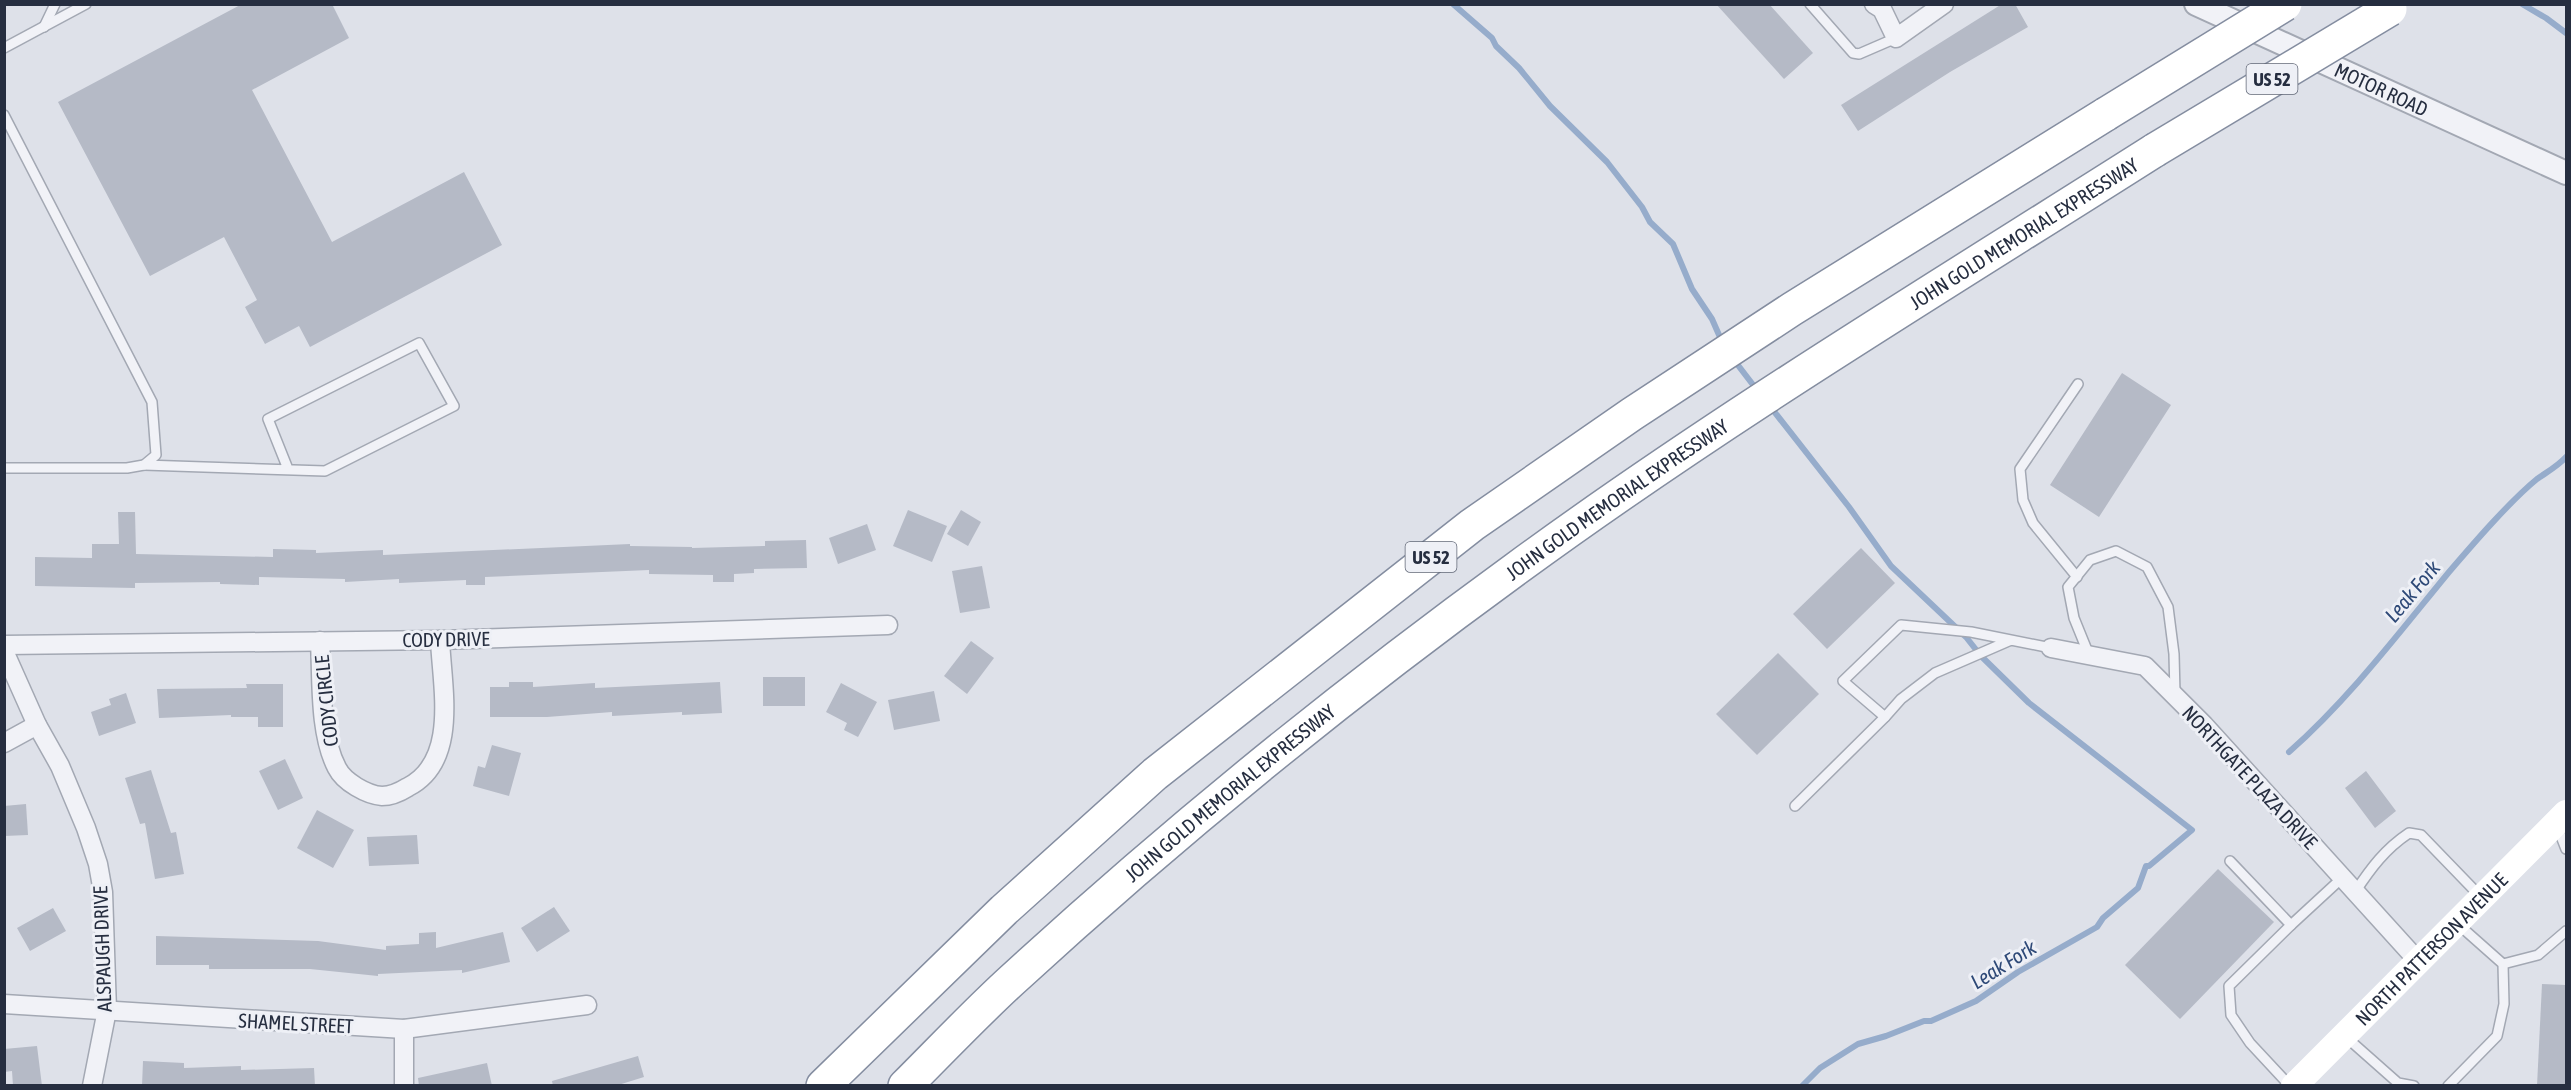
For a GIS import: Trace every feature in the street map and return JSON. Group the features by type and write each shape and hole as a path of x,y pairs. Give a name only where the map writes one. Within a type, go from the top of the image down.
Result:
{"highway":[{"name":"US 52","path":"823,1086 1004,910 1155,774 1472,525 1632,414 1792,309 2285,4"},
{"name":"JOHN GOLD MEMORIAL EXPRESSWAY","path":"905,1086 1010,982 1176,835 1346,697 1518,567 1694,444 2155,150 2393,7"}],"main road":[{"name":"NORTH PATTERSON AVENUE","path":"2292,1086 2561,818"}],"street":[{"path":"1874,4 1882,9 1896,38 1944,4"},
{"name":"MOTOR ROAD","path":"2196,4 2566,173"},
{"name":"CODY DRIVE","path":"4,645 440,640 888,625"},
{"name":"CODY CIRCLE","path":"320,641 325,726 329,748 337,770 352,784 380,796 397,794 415,784 436,762 441,745 443,718 440,640"},
{"name":"NORTHGATE PLAZA DRIVE","path":"2051,648 2145,666 2418,962"},
{"name":"ALSPAUGH DRIVE","path":"4,651 37,726 60,766 86,828 98,864 103,892 107,1010 92,1086"},
{"path":"4,743 37,726"},
{"name":"SHAMEL STREET","path":"4,1004 404,1029 587,1005"},
{"path":"404,1029 404,1086"}],"lane":[{"path":"44,27 55,4"},
{"path":"4,48 86,4"},
{"path":"1810,4 1853,53 1859,54 1896,38"},
{"path":"4,115 152,402 156,455 144,465"},
{"path":"4,468 127,468 144,465 325,471 454,406 419,343 268,419 288,469"},
{"path":"2077,577 2033,524 2023,500 2020,469 2078,384"},
{"path":"2089,655 2074,618 2068,587 2090,560 2116,551 2147,567 2168,607 2174,654 2175,696"},
{"path":"1885,717 1843,681 1901,625 1971,632 2051,648"},
{"path":"1795,806 1901,699 1935,673 2011,640"},
{"path":"2561,818 2566,849"},
{"path":"2355,892 2376,860 2391,845 2409,833 2421,835 2482,898"},
{"path":"2230,861 2291,925"},
{"path":"2292,1086 2250,1043 2231,1015 2229,986 2342,878"},
{"path":"2448,1086 2498,1036 2504,1004 2503,964 2457,922"},
{"path":"2503,964 2538,956 2566,931"},
{"path":"2344,1035 2398,1083 2414,1086"}],"building":[{"path":"242,4 332,4 349,38 252,90 332,242 464,172 502,245 310,347 299,326 265,344 245,307 257,300 224,237 150,276 58,102"},
{"path":"1716,4 1769,4 1813,53 1784,79"},
{"path":"2002,4 2015,4 2028,27 1950,72 1858,131 1841,105"},
{"path":"2122,373 2171,405 2099,517 2050,485"},
{"path":"908,510 947,526 932,562 893,546"},
{"path":"961,510 981,522 968,546 947,534"},
{"path":"118,512 135,512 136,554 273,557 273,549 316,550 316,553 383,550 383,555 630,544 630,546 692,548 765,546 765,541 806,540 807,568 754,569 754,573 734,574 734,582 713,582 713,575 649,574 649,570 485,577 485,585 466,585 466,580 399,583 399,579 345,582 345,579 259,577 259,585 220,584 220,582 135,583 135,588 35,586 35,557 92,558 92,544 119,544"},
{"path":"867,524 876,550 838,564 829,538"},
{"path":"1861,548 1895,583 1827,649 1793,614"},
{"path":"982,566 990,608 960,613 952,571"},
{"path":"971,641 994,658 967,694 944,676"},
{"path":"1778,653 1819,694 1757,755 1716,714"},
{"path":"763,677 805,677 805,706 763,706"},
{"path":"509,682 533,682 533,687 595,683 595,688 720,682 722,713 682,715 682,712 612,716 612,712 547,717 490,717 490,687 509,687"},
{"path":"841,683 877,702 858,737 844,730 847,723 826,712"},
{"path":"246,684 283,684 283,727 258,727 258,717 231,717 231,715 159,718 157,689 247,688"},
{"path":"934,691 940,721 894,730 888,700"},
{"path":"126,693 136,723 99,736 91,712 111,705 109,699"},
{"path":"492,745 521,753 509,796 473,786 478,766 485,768"},
{"path":"285,759 303,798 278,810 259,771"},
{"path":"151,770 171,833 176,832 184,874 155,879 145,823 140,824 125,778"},
{"path":"2366,771 2396,811 2375,828 2345,788"},
{"path":"26,804 28,835 4,836 4,806"},
{"path":"317,810 354,830 333,868 297,848"},
{"path":"417,835 419,864 369,866 367,837"},
{"path":"2218,869 2274,922 2180,1019 2125,965"},
{"path":"554,907 570,931 537,952 521,928"},
{"path":"53,908 66,931 30,951 17,928"},
{"path":"436,932 436,948 503,932 510,962 462,973 462,970 378,974 378,976 310,969 209,969 209,965 156,965 156,936 318,941 386,950 386,946 419,944 419,933"},
{"path":"2542,984 2566,985 2566,1086 2537,1086"},
{"path":"37,1046 42,1086 13,1086 12,1071 4,1072 4,1049"},
{"path":"638,1056 644,1077 615,1086 553,1086 552,1081"},
{"path":"143,1061 184,1063 184,1068 241,1066 241,1070 314,1068 315,1086 142,1086"},
{"path":"487,1063 492,1086 419,1086 418,1078"}],"waterway":[{"path":"1453,4 1492,38 1496,46 1519,68 1550,106 1607,162 1642,207 1650,222 1673,244 1692,289 1712,319 1723,344"},
{"path":"2522,4 2566,33"},
{"path":"1734,360 1757,390"},
{"path":"1769,405 1849,507 1891,566 1966,637 1981,656 2029,703 2192,830 2149,866 2146,866 2138,888 2103,918 2097,927 2018,972 1976,1001 1931,1021 1924,1021 1858,1044 1820,1068 1802,1086"},
{"name":"Leak Fork","path":"2289,752 2353,688 2503,511 2526,488 2566,457"}]}
